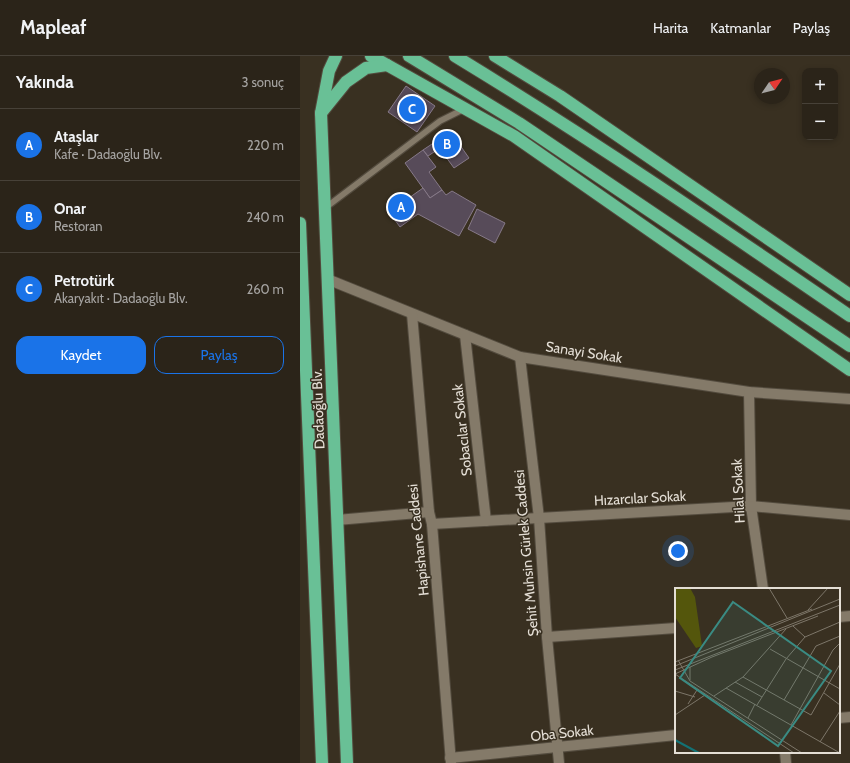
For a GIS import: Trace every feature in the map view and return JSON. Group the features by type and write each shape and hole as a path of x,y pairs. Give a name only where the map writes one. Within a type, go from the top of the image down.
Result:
{"highway":[{"name":"Dadaoğlu Blv.","path":"336,56 328,71 321,113 347,763"},
{"path":"371,56 514,136 850,370"},
{"path":"410,56 518,123 850,346"},
{"path":"455,56 532,103 706,217 850,316"},
{"path":"495,56 560,96 850,295"},
{"path":"321,113 346,82 366,68 387,65"},
{"name":"Dadaoğlu Blv.","path":"300,222 322,763"}],"street":[{"name":"Sanayi Sokak","path":"327,279 520,357 749,392 850,399"},
{"name":"Hapishane Caddesi","path":"412,314 429,512 432,524 450,761"},
{"name":"Sobacılar Sokak","path":"465,335 486,521"},
{"name":"Şehit Muhsin Gürlek Caddesi","path":"520,357 539,518 547,637 559,763"},
{"name":"Hilal Sokak","path":"749,392 751,506 763,588"},
{"name":"Hızarcılar Sokak","path":"432,524 751,506 850,515"},
{"path":"337,520 429,512"},
{"path":"840,617 850,616"},
{"path":"547,637 675,628"},
{"path":"840,718 850,717"},
{"name":"Oba Sokak","path":"450,761 557,747 675,735"},
{"path":"785,753 786,763"}],"lane":[{"path":"324,208 440,121 464,109"}],"building":[{"path":"406,86 435,106 417,132 388,112"},
{"path":"450,131 469,158 454,168 435,142"},
{"path":"435,142 440,148 428,156 423,150"},
{"path":"423,150 436,167 429,172 442,190 430,198 405,163"},
{"path":"423,188 430,198 442,190 446,195 452,191 476,205 459,236 418,214 400,227 389,212"},
{"path":"477,209 505,223 495,243 468,229"}],"place":[{"name":"Petrotürk","path":"412,109"},
{"name":"Onar","path":"447,144"},
{"name":"Ataşlar","path":"401,207"}]}
